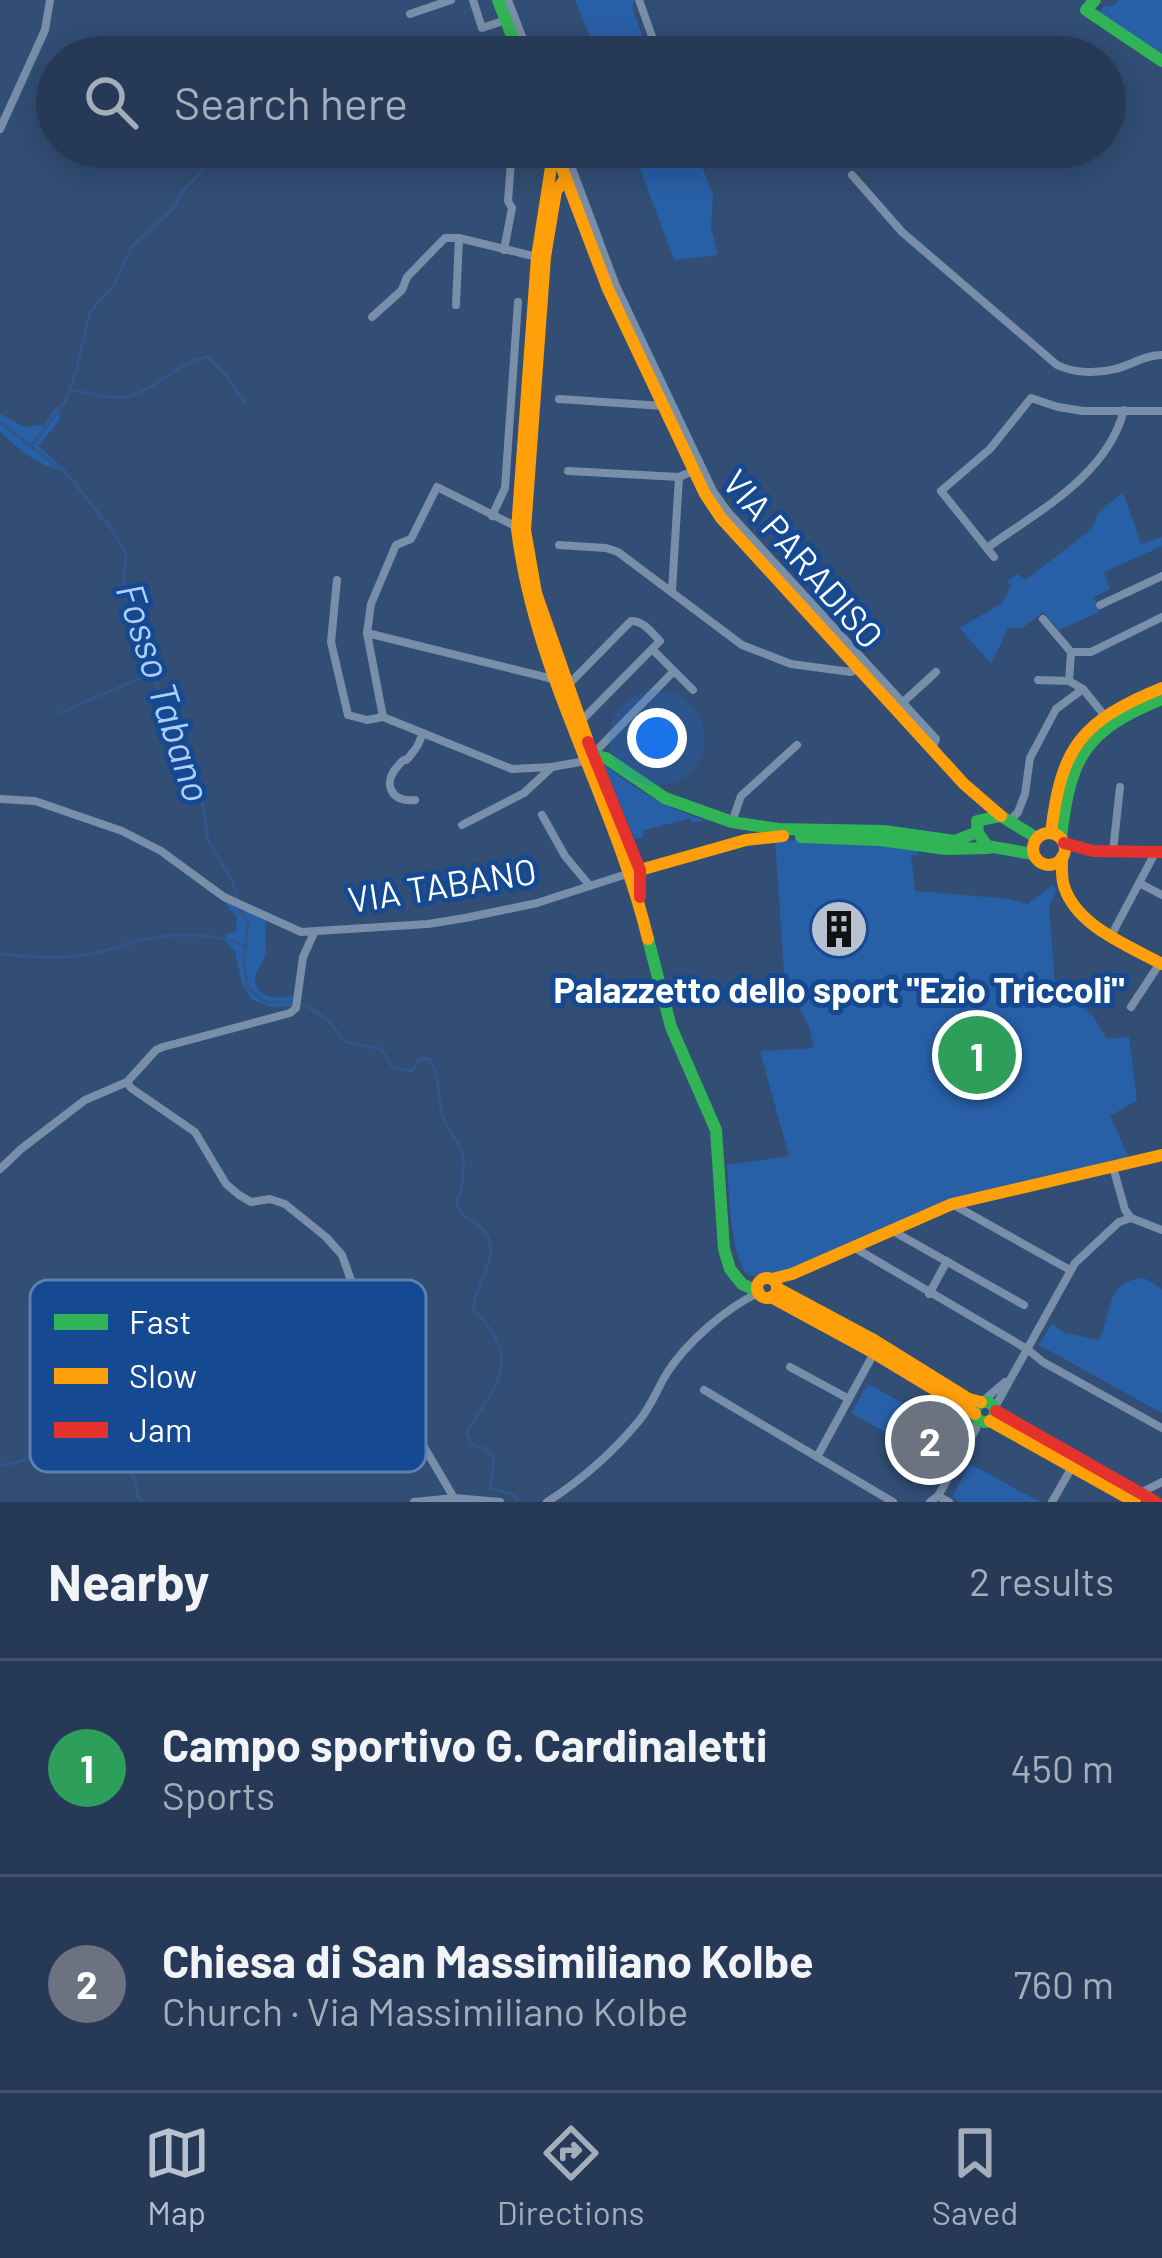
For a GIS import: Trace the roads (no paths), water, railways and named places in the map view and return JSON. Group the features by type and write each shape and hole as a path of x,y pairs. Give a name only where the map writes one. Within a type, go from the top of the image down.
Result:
{"street":[{"path":"42,36 50,0"},
{"path":"410,14 451,0"},
{"path":"473,0 482,28 506,20"},
{"path":"498,0 512,36"},
{"path":"508,0 522,36"},
{"path":"639,0 652,36"},
{"path":"1095,0 1086,10 1124,36"},
{"path":"1126,37 1162,62"},
{"path":"0,129 36,50"},
{"path":"504,250 512,208 508,201 510,168"},
{"path":"551,168 536,257 521,529 524,588 580,722 589,758"},
{"name":"VIA PARADISO","path":"561,168 664,406 686,474 900,706 964,784 1005,818 1057,844"},
{"path":"560,545 618,552 742,645 791,664 850,672 863,665 713,490 612,287 571,168"},
{"path":"852,175 902,232 1057,365 1069,370 1114,370 1162,355"},
{"path":"548,184 554,178 565,179"},
{"path":"521,529 545,257 553,201 565,179"},
{"path":"553,201 573,199"},
{"path":"373,316 402,290 407,277 445,238 536,257"},
{"path":"456,305 459,238"},
{"path":"492,516 505,488 518,302"},
{"path":"994,557 941,491 990,449 1031,398 1082,411 1162,411"},
{"path":"559,399 664,406"},
{"path":"987,548 1096,464 1124,410"},
{"path":"568,471 686,474 671,593"},
{"path":"383,717 367,633 370,604 396,545 411,539 437,487 521,529"},
{"path":"1100,604 1162,576"},
{"path":"337,580 331,642 348,715 367,720 383,717 512,769 607,758 665,798 732,822 778,830 884,831 955,841 977,826 1018,812 1030,758 1056,710 1083,689"},
{"path":"1070,652 1091,652 1162,617"},
{"path":"1043,619 1070,652 1069,681"},
{"path":"562,682 627,624 644,625 660,640 580,722"},
{"path":"367,633 562,682"},
{"path":"652,649 693,690"},
{"path":"589,758 674,671"},
{"path":"900,706 936,672"},
{"path":"1038,680 1069,681 1083,689 1104,715"},
{"path":"562,682 636,872 669,1020 718,1138 723,1242 735,1275 874,1340 1072,1466 1156,1502"},
{"path":"1131,1007 1161,963 1111,936 1075,907 1064,886 1057,844 1056,791 1083,736 1104,715 1162,688"},
{"path":"1057,844 1068,781 1087,746 1114,721 1162,699"},
{"path":"415,800 404,802 396,797 391,778 416,749 422,733"},
{"path":"732,822 741,796 797,745"},
{"path":"461,825 524,793 552,767"},
{"path":"964,784 975,805 980,841 989,848"},
{"path":"1113,851 1120,787"},
{"name":"VIA TABANO","path":"0,799 45,804 122,831 161,851 233,902 301,932 314,933 466,918 537,903 746,840 778,836 1017,850 1034,854 1045,865 1054,864 1057,844"},
{"path":"542,815 565,856 590,886"},
{"path":"1034,854 1033,845 1057,844 1093,851 1159,852"},
{"path":"1111,936 1159,852"},
{"path":"1139,883 1162,895"},
{"path":"0,1169 85,1100 127,1082 163,1046 282,1017 296,1008 303,957 314,933"},
{"path":"127,1082 195,1132 226,1184 239,1195 251,1202 269,1199 284,1204 326,1237 342,1255 351,1280"},
{"path":"547,1502 596,1464 638,1422 676,1361 745,1299 952,1204 1162,1155"},
{"path":"1113,1167 1131,1219"},
{"path":"952,1204 1070,1270"},
{"path":"949,1502 934,1499 1070,1270 1119,1222 1131,1219 1162,1230"},
{"path":"891,1230 1024,1305"},
{"path":"853,1247 1162,1428"},
{"path":"929,1294 947,1261"},
{"path":"768,1288 874,1353 1138,1497"},
{"path":"817,1456 874,1353"},
{"path":"790,1367 849,1399"},
{"path":"704,1390 893,1502"},
{"path":"426,1450 454,1498"},
{"path":"1052,1502 1072,1466"},
{"path":"1138,1497 1162,1482"},
{"path":"414,1502 454,1498 500,1502"}],"waterway":[{"path":"32,445 65,402 90,312 114,285 131,248 173,208 204,168"},
{"path":"72,390 130,396 208,357 246,404"},
{"name":"Fosso Tabano","path":"0,422 68,475 126,554 123,589 148,666 196,763 208,840 232,881 248,923 244,963 248,988 265,1002 292,1002"},
{"path":"60,713 151,673"},
{"path":"0,954 75,956 181,935 221,938 246,946"},
{"name":"Fosso Tabano","path":"301,1004 326,1019 345,1042 381,1049 393,1068 412,1071 419,1059 430,1059 434,1066 442,1114 462,1153 462,1185 456,1202 484,1231 491,1249 473,1309 489,1326 501,1357 496,1384 467,1432 471,1445 486,1449 494,1459 490,1488 512,1494 520,1502"},
{"path":"0,1465 30,1457"},
{"path":"131,1472 144,1502"}],"place":[{"name":"Palazzetto dello sport \"Ezio Triccoli\"","path":"839,929"},
{"name":"Campo sportivo G. Cardinaletti","path":"977,1055"},
{"name":"Chiesa di San Massimiliano Kolbe","path":"930,1440"}]}
